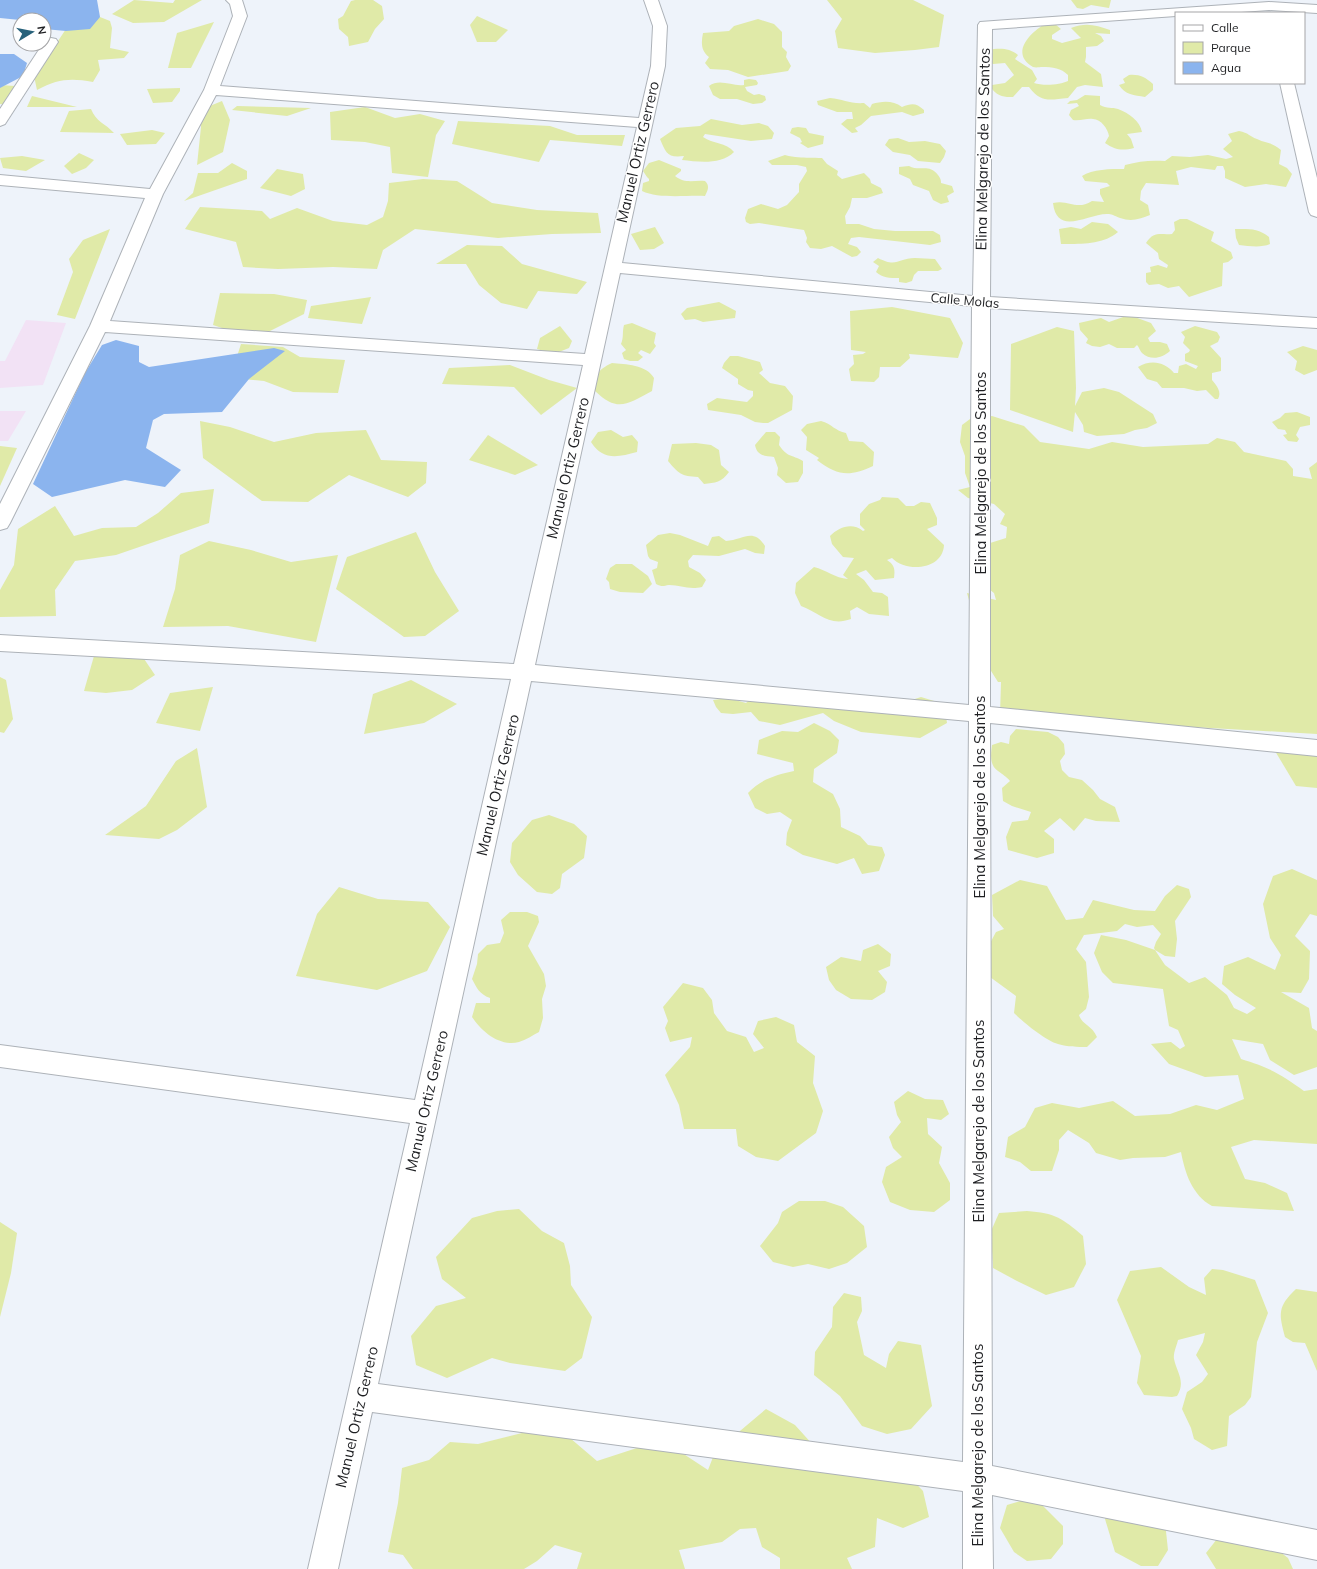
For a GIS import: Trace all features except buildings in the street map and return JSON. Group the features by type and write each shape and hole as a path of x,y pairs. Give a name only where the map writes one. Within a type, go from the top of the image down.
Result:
{"street":[{"path":"0,523 99,326 155,194 211,90 240,16 236,2 233,0"},
{"name":"Manuel Ortiz Gerrero","path":"323,1569 658,66 660,26 651,0"},
{"path":"1270,10 1317,9"},
{"name":"Elina Melgarejo de los Santos","path":"1232,12 1270,10"},
{"name":"Elina Melgarejo de los Santos","path":"978,1569 977,1478 981,714 981,302 984,25 1175,15"},
{"path":"0,121 45,52"},
{"path":"1287,84 1317,212"},
{"path":"211,90 645,123"},
{"path":"0,180 155,194"},
{"name":"Calle Molas","path":"613,267 981,302 1317,323"},
{"path":"99,326 592,360"},
{"path":"0,643 523,672 981,714 1317,748"},
{"path":"0,1056 424,1113"},
{"path":"362,1396 977,1478 1317,1545"}],"shaded area":[{"path":"26,320 66,323 43,385 0,388 0,361 5,361"},
{"path":"0,411 26,411 8,441 0,441"}],"green space":[{"path":"134,0 173,3 175,0 202,0 164,22 133,23 112,14"},
{"path":"373,0 382,6 384,19 375,29 368,42 349,46 348,37 339,29 338,19 343,16 351,1"},
{"path":"827,0 913,0 944,15 939,47 875,53 838,48 835,31 842,19"},
{"path":"1071,0 1111,0 1109,8 1091,5 1083,9 1077,8"},
{"path":"477,16 508,30 496,42 477,42 470,25"},
{"path":"100,17 110,21 112,28 110,48 129,52 124,58 98,60 100,70 93,82 64,80 37,90 34,76 39,65 49,52 52,52 52,49 72,20"},
{"path":"758,19 774,24 782,32 782,47 787,52 786,57 791,66 788,71 748,77 728,70 710,69 705,63 709,57 704,52 702,46 703,33 729,31 734,26"},
{"path":"214,22 191,68 168,68 177,33"},
{"path":"1045,24 1055,24 1061,29 1052,35 1052,39 1062,43 1081,38 1071,28 1076,26 1091,25 1110,30 1110,34 1095,33 1101,36 1104,41 1097,46 1086,47 1085,62 1101,74 1103,87 1085,85 1077,87 1068,98 1050,100 1037,96 1029,87 1022,87 1013,97 1002,96 997,94 992,89 992,85 1005,83 1014,75 1005,63 993,64 987,60 988,50 992,49 1008,50 1018,55 1015,59 1032,70 1037,79 1034,83 1051,85 1068,81 1068,75 1060,69 1033,67 1023,56 1023,49 1029,37"},
{"path":"1129,75 1142,76 1153,84 1153,90 1145,97 1127,93 1119,85 1125,83 1123,79"},
{"path":"744,80 756,80 758,83 757,85 745,87 747,91 754,95 759,94 765,96 766,100 762,103 753,104 737,99 720,99 713,95 709,86 718,83 744,85"},
{"path":"0,85 15,86 19,95 9,105 0,104"},
{"path":"180,88 180,91 172,102 153,103 147,89"},
{"path":"1085,95 1100,96 1100,105 1116,108 1130,115 1139,124 1142,132 1127,134 1131,139 1134,148 1119,149 1105,143 1109,136 1108,133 1104,125 1096,119 1073,120 1069,115 1071,110 1079,106 1077,103 1067,104 1070,101 1077,100"},
{"path":"32,96 77,107 27,107"},
{"path":"830,98 855,103 864,103 870,108 872,104 880,102 891,102 902,107 914,104 924,110 924,113 913,116 902,112 871,116 855,128 858,132 852,133 841,124 847,119 853,119 852,112 837,112 818,105 817,101"},
{"path":"222,101 230,120 223,152 197,165 201,127 200,110"},
{"path":"237,106 311,108 287,116 232,110"},
{"path":"365,107 395,118 420,114 445,121 436,135 428,177 392,173 390,147 365,142 331,140 330,112"},
{"path":"91,109 95,117 114,133 60,132 69,111"},
{"path":"711,119 742,125 759,123 768,126 774,133 772,139 751,141 705,134 703,137 727,146 734,152 723,159 716,161 702,162 682,160 684,156 674,156 668,154 660,139 676,128 700,126"},
{"path":"458,121 550,126 577,135 625,135 622,146 550,140 539,162 452,144"},
{"path":"792,128 806,128 809,133 824,136 823,144 808,148 800,143 802,142 800,138 790,133"},
{"path":"152,130 165,133 156,144 127,145 120,134"},
{"path":"1239,131 1260,141 1271,144 1281,150 1279,164 1287,168 1292,174 1286,187 1266,184 1245,187 1225,178 1223,166 1217,166 1215,170 1191,167 1176,171 1179,185 1146,183 1141,191 1140,200 1148,205 1150,215 1142,218 1128,220 1109,214 1101,214 1075,221 1067,221 1061,219 1056,213 1053,203 1064,202 1081,205 1092,201 1104,202 1100,194 1100,189 1110,186 1107,183 1085,181 1082,176 1086,174 1102,170 1124,169 1125,165 1140,162 1165,161 1172,156 1190,157 1208,155 1226,159 1233,157 1223,149 1232,141 1228,134"},
{"path":"898,138 909,142 925,141 940,144 946,151 944,157 940,163 918,161 910,155 893,152 885,145 889,139"},
{"path":"79,153 94,160 86,168 72,174 64,166"},
{"path":"785,155 822,158 827,164 838,171 837,175 842,179 864,173 870,179 871,183 881,188 883,193 867,198 852,198 850,207 845,216 846,224 859,224 874,229 895,231 933,231 940,235 941,242 930,245 859,237 851,238 848,244 857,247 861,252 857,256 852,257 832,246 821,249 810,248 806,242 807,238 804,230 759,223 750,224 746,222 745,218 748,209 761,204 778,209 787,205 799,192 799,184 807,171 806,167 797,165 772,165 768,161"},
{"path":"22,156 45,160 26,171 3,168 0,158"},
{"path":"659,160 681,169 681,171 675,176 682,180 705,181 708,188 705,196 664,196 642,191 643,183 649,181 643,171 649,163"},
{"path":"232,163 247,171 247,179 184,201 193,193 198,173 218,173"},
{"path":"909,166 913,168 931,169 938,175 941,183 952,186 954,192 947,196 949,202 941,204 933,200 929,191 913,185 910,179 899,174 899,167"},
{"path":"277,169 303,174 305,189 291,196 260,188"},
{"path":"423,179 457,181 492,203 537,210 598,213 601,233 552,234 498,238 415,229 383,250 377,269 333,267 278,269 243,267 236,242 185,229 200,207 262,211 270,219 297,208 333,221 367,225 383,217 388,201 389,183"},
{"path":"1180,219 1187,219 1214,232 1211,241 1231,252 1233,258 1228,262 1223,263 1222,286 1189,297 1179,286 1168,288 1159,284 1149,285 1146,282 1146,273 1151,272 1150,267 1158,265 1167,268 1168,265 1159,259 1158,253 1146,243 1154,235 1172,234 1175,230 1174,222"},
{"path":"1092,222 1108,224 1118,232 1098,242 1061,244 1059,229 1071,227 1081,229"},
{"path":"655,227 664,243 654,249 640,250 631,234"},
{"path":"110,229 75,319 57,315 73,272 69,259 83,240"},
{"path":"1235,229 1261,232 1269,237 1270,244 1259,246 1239,245 1236,238"},
{"path":"467,245 502,246 522,264 587,282 577,294 538,291 527,309 501,303 479,285 466,264 436,264"},
{"path":"878,258 889,262 909,258 935,259 942,269 938,271 918,271 914,275 912,281 906,283 899,282 899,278 886,277 876,272 879,266 873,262"},
{"path":"220,293 274,294 307,300 304,314 264,334 228,330 213,325"},
{"path":"371,297 362,324 308,318 311,306"},
{"path":"719,302 736,311 735,318 703,322 695,319 685,320 681,314 687,308"},
{"path":"892,307 950,318 963,343 958,358 909,354 910,358 900,367 880,367 879,377 874,382 851,381 849,369 854,364 853,355 863,354 866,352 851,350 850,311"},
{"path":"1129,315 1151,323 1156,331 1148,338 1150,342 1167,344 1170,351 1160,357 1153,358 1142,353 1137,345 1134,348 1117,348 1109,344 1100,347 1092,346 1086,343 1088,339 1080,330 1079,323 1101,318 1109,322"},
{"path":"632,323 656,333 654,343 656,346 650,354 641,350 638,353 643,357 638,361 624,359 622,353 626,350 621,344 624,325"},
{"path":"560,326 572,341 569,348 554,354 537,349 540,338"},
{"path":"1195,326 1217,332 1220,337 1218,342 1210,346 1221,358 1221,371 1212,373 1212,380 1219,391 1218,399 1215,399 1206,390 1197,391 1184,388 1162,388 1157,382 1147,379 1138,367 1153,362 1166,366 1174,373 1178,373 1179,366 1186,364 1196,369 1198,366 1185,361 1185,354 1190,350 1183,343 1185,337 1181,332"},
{"path":"1057,327 1074,331 1076,388 1075,406 1082,392 1104,388 1119,392 1153,414 1157,423 1147,428 1124,434 1097,436 1084,432 1083,425 1075,412 1073,432 1010,410 1011,344"},
{"path":"241,344 283,347 300,357 345,360 338,393 293,392 264,381 230,378"},
{"path":"1303,346 1317,350 1317,370 1304,375 1295,370 1297,361 1287,352"},
{"path":"730,356 738,356 760,362 763,370 759,373 770,383 785,386 793,396 792,410 768,423 763,423 755,422 741,415 708,410 707,404 717,398 747,402 753,396 753,391 748,390 738,384 738,379 722,368"},
{"path":"612,363 635,366 646,370 654,378 652,391 636,400 623,404 610,402 603,398 595,391 596,377 603,368"},
{"path":"510,365 549,380 577,388 541,415 514,387 442,384 449,368"},
{"path":"1297,412 1310,417 1310,425 1300,427 1296,435 1299,439 1297,442 1288,441 1283,435 1287,434 1285,430 1278,429 1272,422 1280,418 1285,413"},
{"path":"992,416 1024,426 1040,442 1089,449 1112,442 1143,447 1208,444 1217,438 1235,442 1244,452 1286,461 1293,469 1293,476 1312,479 1309,468 1317,462 1317,734 1000,716 1001,682 998,682 969,636 973,615 967,593 996,600 994,593 972,576 971,549 1006,538 1007,527 1000,524 1005,514 994,504 968,498 958,490 970,487 965,473 965,456 960,442 962,425 970,419"},
{"path":"200,421 230,427 274,442 316,433 366,430 381,460 427,462 426,483 408,497 349,475 308,502 262,501 203,458"},
{"path":"821,421 839,431 846,433 849,441 863,442 874,452 873,466 857,472 844,473 831,469 817,460 819,458 806,450 807,437 801,430 807,424"},
{"path":"611,430 623,437 632,435 638,442 637,452 611,456 606,455 596,448 591,442 598,432"},
{"path":"766,432 775,432 780,437 779,445 785,452 803,461 803,473 798,482 786,483 777,475 778,468 774,457 762,455 756,449 755,445"},
{"path":"488,435 538,465 515,475 469,460"},
{"path":"696,443 711,445 719,450 721,465 729,472 724,478 715,482 704,484 698,477 681,474 668,461 672,444"},
{"path":"0,446 17,448 0,486"},
{"path":"214,489 209,523 116,555 75,561 55,590 56,616 0,617 0,590 14,565 18,529 55,506 74,536 102,528 136,527 158,513 181,493"},
{"path":"882,497 898,498 906,506 914,506 921,502 930,503 937,518 937,525 927,529 944,545 942,553 937,560 931,564 914,567 898,563 892,558 887,560 894,568 894,578 875,580 866,570 856,574 864,580 873,592 882,593 888,597 889,616 869,614 857,607 850,611 851,619 837,621 825,618 801,606 795,593 796,583 814,567 848,579 843,575 854,558 843,557 832,544 830,536 841,528 850,526 859,528 863,531 865,530 860,525 860,514 869,504 880,500"},
{"path":"416,532 435,572 459,611 425,636 404,637 336,589 347,557"},
{"path":"670,533 680,535 708,546 712,537 719,536 726,541 752,536 761,540 765,546 764,554 755,553 745,549 719,556 693,555 688,561 689,567 700,573 706,580 702,587 689,588 673,585 661,586 656,584 652,570 657,568 658,562 650,559 646,545 658,535"},
{"path":"209,541 251,550 291,562 338,555 316,642 228,626 163,627 175,589 180,555"},
{"path":"616,564 632,564 648,576 652,584 643,593 620,592 610,589 609,582 606,579 610,568"},
{"path":"138,650 155,675 132,690 106,693 84,691 94,656"},
{"path":"0,677 6,680 13,719 4,733 0,732"},
{"path":"411,680 457,704 424,723 364,734 373,694"},
{"path":"213,687 200,731 156,723 170,693"},
{"path":"762,689 875,712 921,697 944,704 947,723 920,738 861,732 834,721 823,713 780,725 759,721 751,712 733,714 721,713 713,700 728,698 746,703"},
{"path":"814,723 830,731 839,740 837,753 814,769 813,782 833,794 840,809 841,827 860,836 868,845 882,847 885,855 879,871 862,874 854,858 837,864 803,855 786,845 787,833 792,820 780,812 767,814 755,808 748,793 758,784 769,778 794,771 793,763 757,754 759,740 782,731 798,732"},
{"path":"1016,729 1048,732 1058,737 1064,744 1065,754 1060,761 1062,770 1069,777 1082,780 1100,799 1115,807 1120,822 1096,821 1085,818 1074,831 1060,818 1044,831 1054,839 1054,853 1037,858 1008,850 1006,837 1012,822 1028,820 1031,812 1012,806 1003,801 1002,788 1010,781 993,766 991,752 992,745 1001,742 1009,744 1010,736"},
{"path":"1317,743 1317,788 1296,786 1275,751"},
{"path":"197,748 207,807 177,830 159,839 105,835 146,806 176,761"},
{"path":"549,815 574,824 587,836 584,858 562,874 560,888 552,894 537,892 518,875 510,862 512,843 532,820"},
{"path":"1292,869 1317,880 1317,916 1310,914 1295,936 1310,951 1309,979 1301,993 1281,992 1309,1008 1312,1028 1317,1031 1317,1067 1294,1075 1270,1060 1263,1044 1232,1039 1241,1059 1274,1072 1304,1091 1317,1089 1317,1144 1254,1140 1231,1147 1245,1179 1265,1183 1287,1193 1294,1211 1212,1206 1194,1190 1187,1175 1181,1152 1165,1157 1120,1160 1096,1153 1089,1143 1068,1130 1059,1140 1059,1150 1052,1171 1031,1171 1020,1162 1005,1157 1008,1137 1025,1127 1035,1108 1052,1103 1079,1108 1113,1101 1135,1116 1170,1114 1196,1105 1217,1110 1244,1099 1238,1075 1205,1077 1169,1064 1151,1044 1171,1042 1180,1049 1185,1046 1178,1030 1169,1026 1163,989 1113,983 1102,972 1094,953 1101,935 1126,940 1155,950 1165,965 1189,983 1205,977 1227,995 1234,1008 1247,1014 1256,1008 1235,995 1222,984 1224,966 1248,957 1275,970 1281,955 1270,938 1263,904 1273,876"},
{"path":"1020,880 1047,886 1066,920 1083,918 1093,900 1134,910 1155,911 1165,896 1177,885 1189,889 1191,897 1175,921 1177,939 1175,957 1165,956 1154,948 1156,942 1161,934 1153,925 1137,927 1125,924 1117,931 1084,935 1076,949 1086,962 1089,997 1086,1009 1079,1015 1082,1021 1095,1033 1097,1037 1087,1047 1058,1044 1041,1035 1014,1013 1016,996 990,977 989,945 996,932 1004,929 993,916 992,895"},
{"path":"339,887 378,899 428,902 450,927 427,971 377,990 296,976 317,914"},
{"path":"510,912 527,912 538,916 539,922 528,946 544,974 546,986 542,999 543,1018 539,1032 527,1039 512,1043 492,1037 476,1023 472,1017 476,1003 490,1003 490,998 481,993 472,979 477,964 478,954 487,945 500,943 504,933 501,920"},
{"path":"878,944 891,954 890,966 878,971 887,982 885,992 872,1000 851,999 836,990 829,980 826,967 841,957 861,961 863,950"},
{"path":"683,983 703,988 712,1000 714,1013 727,1031 746,1037 754,1052 764,1048 753,1034 758,1021 776,1017 794,1025 797,1042 815,1056 813,1083 823,1111 816,1133 778,1161 756,1157 738,1146 736,1129 684,1129 679,1105 665,1075 690,1047 692,1037 670,1042 665,1028 668,1021 663,1007"},
{"path":"908,1091 925,1099 943,1100 949,1114 941,1120 927,1118 928,1134 942,1147 939,1163 950,1183 950,1200 934,1212 910,1210 890,1202 882,1182 886,1167 902,1157 893,1148 889,1137 901,1122 897,1115 894,1102"},
{"path":"799,1201 825,1201 843,1207 864,1226 867,1247 847,1263 829,1269 808,1264 793,1267 773,1262 760,1246 778,1223 782,1212"},
{"path":"519,1209 542,1231 564,1243 570,1266 571,1285 592,1317 582,1358 565,1371 510,1363 492,1358 447,1378 416,1365 411,1336 436,1306 466,1298 442,1279 436,1257 472,1218 497,1211"},
{"path":"1027,1211 1045,1213 1058,1218 1083,1236 1086,1264 1074,1287 1046,1295 993,1268 991,1231 999,1213"},
{"path":"0,1222 17,1233 11,1273 0,1317"},
{"path":"1161,1267 1189,1287 1206,1295 1204,1278 1212,1269 1223,1270 1255,1280 1268,1313 1257,1342 1251,1397 1245,1405 1229,1416 1227,1446 1212,1450 1194,1439 1191,1428 1182,1409 1187,1392 1202,1382 1208,1374 1196,1355 1203,1342 1205,1333 1178,1340 1174,1359 1180,1377 1181,1386 1177,1396 1144,1395 1137,1383 1141,1356 1117,1300 1130,1271"},
{"path":"1296,1289 1317,1292 1317,1371 1305,1343 1293,1342 1285,1337 1281,1311 1285,1301"},
{"path":"844,1293 861,1297 862,1311 857,1322 864,1355 886,1368 889,1354 898,1341 921,1345 932,1406 911,1429 887,1434 862,1426 840,1396 814,1375 815,1352 832,1327 833,1307"},
{"path":"766,1409 795,1425 832,1466 903,1470 923,1491 929,1517 903,1528 877,1518 875,1547 847,1558 852,1569 780,1569 780,1558 762,1547 756,1528 740,1529 722,1542 679,1550 685,1569 577,1569 582,1553 555,1545 537,1561 524,1569 413,1569 403,1555 388,1552 398,1503 402,1468 429,1460 450,1442 478,1444 534,1430 570,1438 597,1461 640,1447 676,1449 708,1470 715,1452"},
{"path":"1024,1500 1042,1505 1063,1526 1063,1544 1051,1559 1027,1561 1014,1552 1000,1528 1007,1505"},
{"path":"1110,1506 1165,1522 1168,1550 1158,1566 1141,1566 1115,1552 1105,1519"},
{"path":"1261,1537 1288,1558 1293,1569 1216,1569 1206,1553 1217,1539"}],"water":[{"path":"0,0 97,0 100,17 90,29 66,31 52,30 52,12 12,12 12,19 0,18"},
{"path":"0,54 14,54 27,63 23,76 0,88"},
{"path":"116,340 139,346 139,362 149,367 274,348 285,351 249,379 222,412 164,414 153,420 146,448 181,470 165,487 125,480 52,497 33,484 85,373 102,345"}]}
